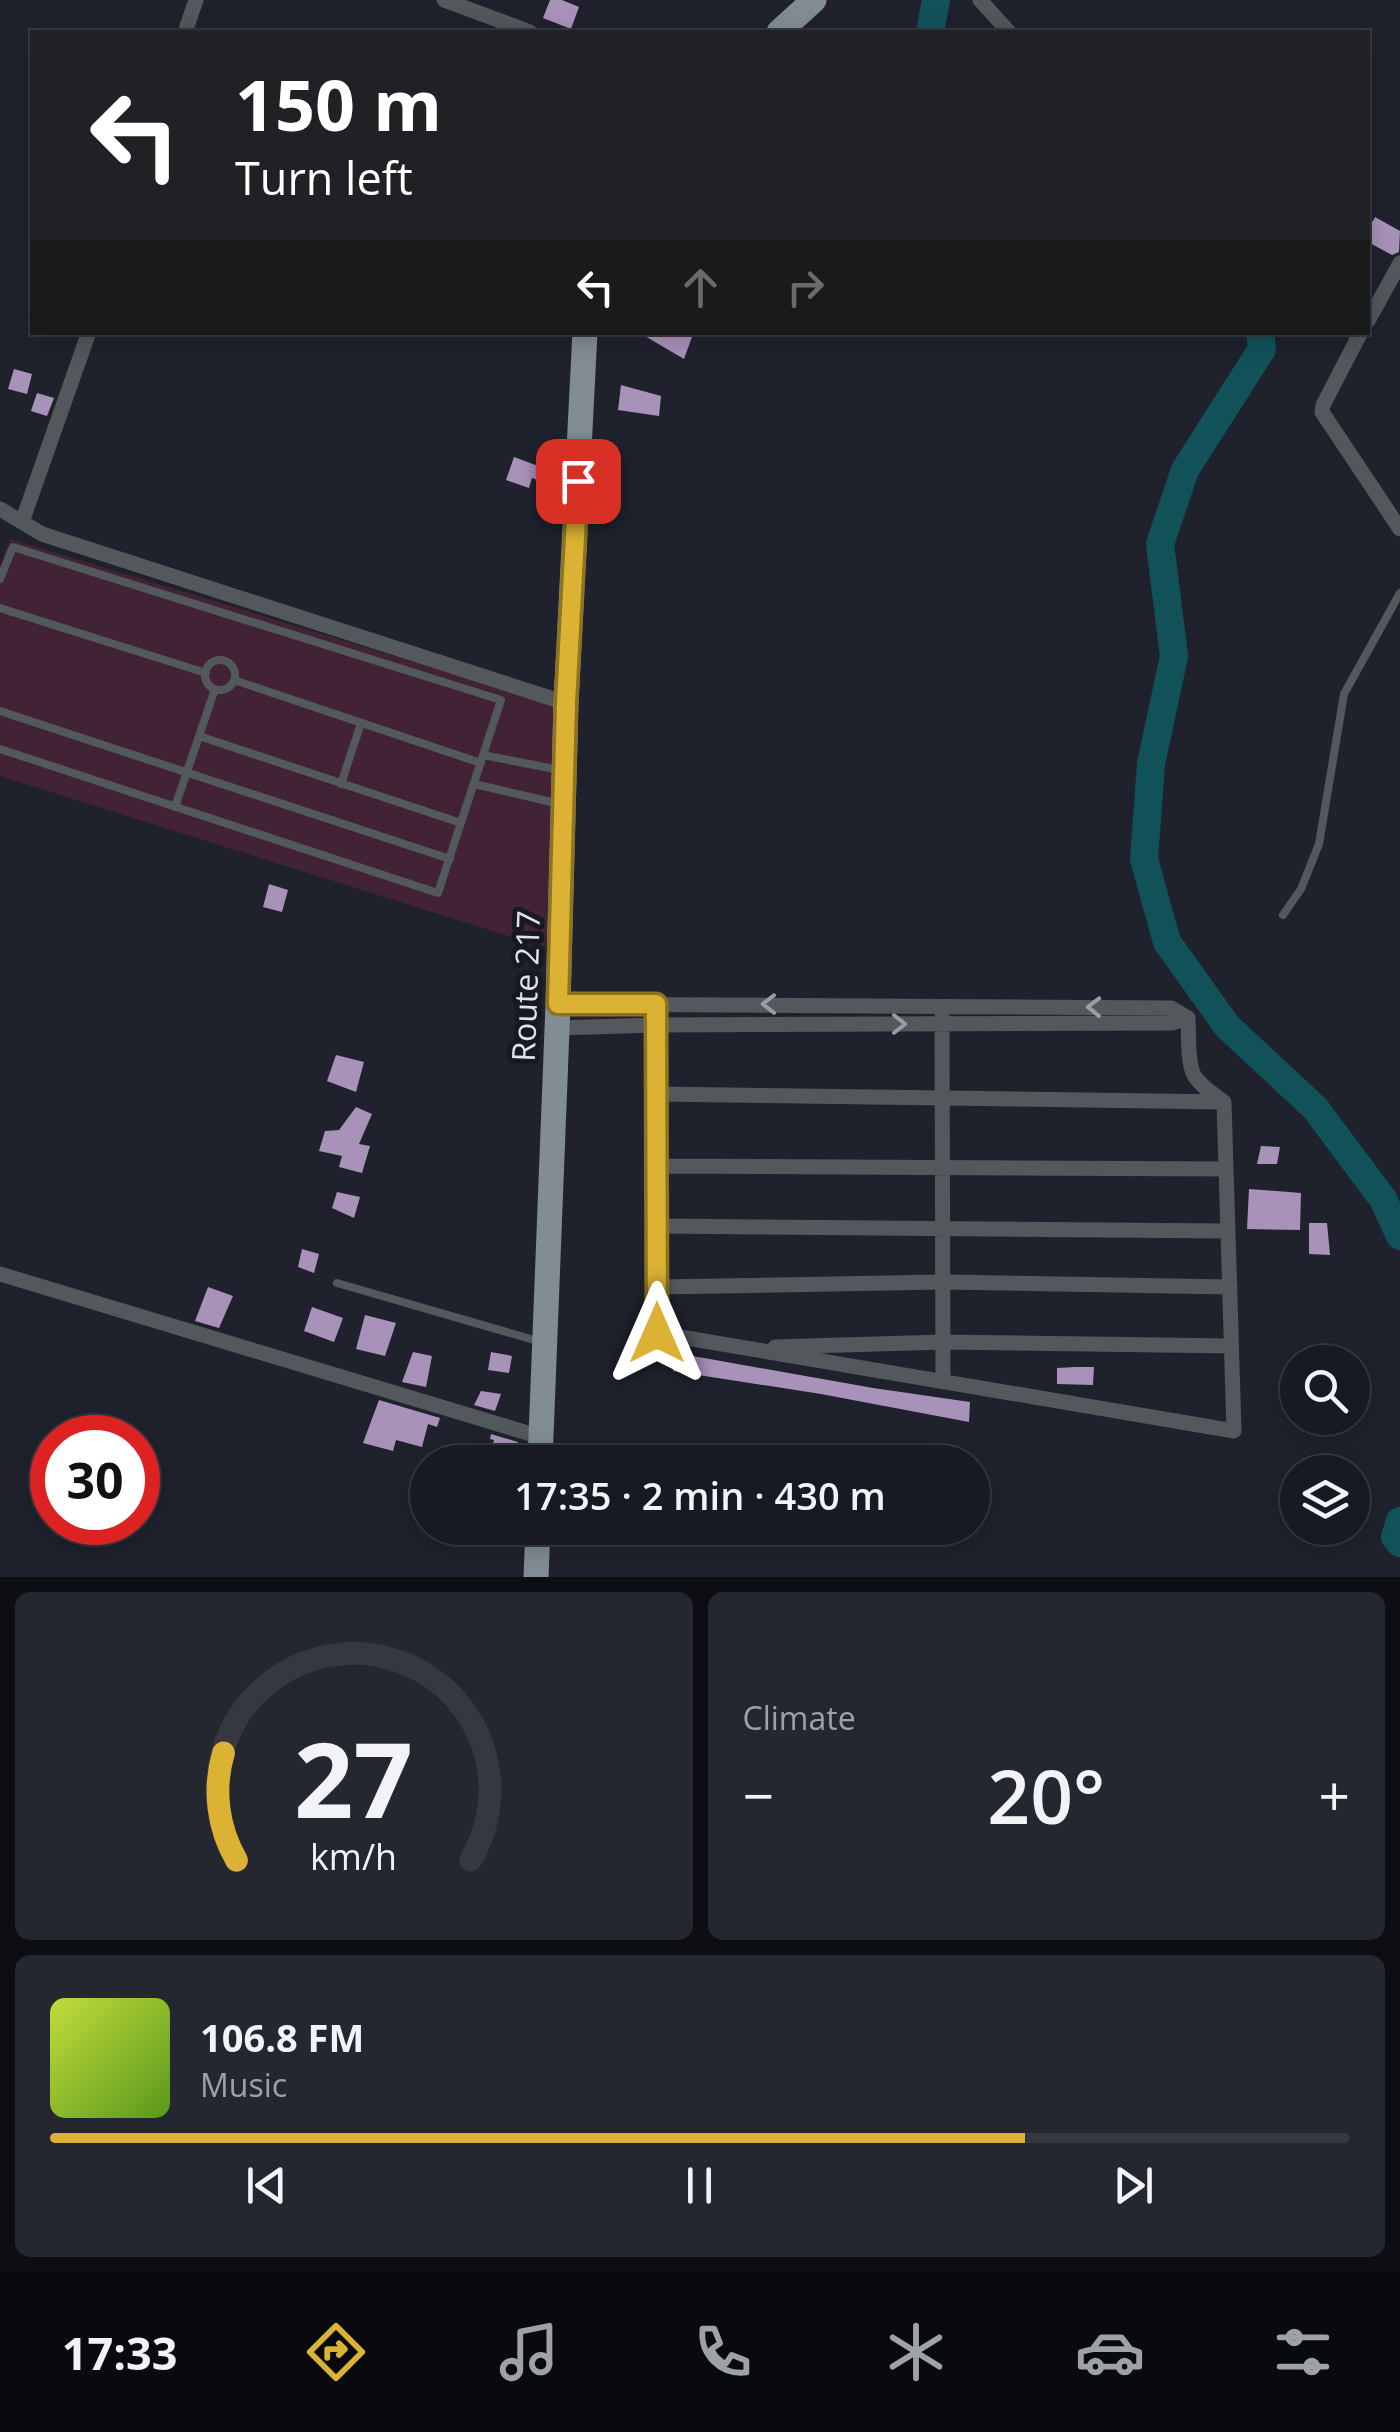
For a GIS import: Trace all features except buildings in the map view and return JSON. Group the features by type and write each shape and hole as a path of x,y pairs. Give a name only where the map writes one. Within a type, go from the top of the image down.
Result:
{"main road":[{"path":"781,30 814,0"},
{"name":"Route 217","path":"540,1445 566,703 585,335"},
{"path":"536,1577 537,1545"}],"street":[{"path":"186,30 196,0"},
{"path":"444,0 525,30"},
{"path":"980,0 1007,30"},
{"path":"1370,317 1400,262"},
{"path":"22,522 88,335"},
{"path":"1359,335 1322,405 1322,412 1400,529"},
{"path":"0,510 42,534 566,703"},
{"path":"656,1004 657,1333 1234,1431 1224,1102"},
{"path":"557,1016 656,1004 1171,1008 1188,1018"},
{"path":"942,1005 944,1382"},
{"path":"557,1016 656,1025 1172,1023 1188,1018"},
{"path":"1188,1018 1194,1076 1224,1102"},
{"path":"656,1094 1224,1102"},
{"path":"656,1166 1226,1169"},
{"path":"657,1226 1228,1231"},
{"path":"0,1274 525,1445"},
{"path":"657,1287 943,1282 1230,1288"},
{"path":"742,1348 944,1342 1231,1346"}],"lane":[{"path":"0,579 13,546 501,700 438,892 0,749"},
{"path":"1283,915 1301,889 1319,844 1344,694 1400,593"},
{"path":"0,608 206,672"},
{"path":"226,661 235,672 234,680 227,688 215,688 209,684 206,672 214,662 226,661"},
{"path":"234,680 361,724 482,759 564,770"},
{"path":"175,807 215,688"},
{"path":"0,712 450,859"},
{"path":"342,784 361,724"},
{"path":"198,736 461,823"},
{"path":"474,784 564,806"},
{"path":"337,1283 545,1343"}],"shaded area":[{"path":"10,539 562,707 556,951 0,776 0,566"}],"waterway":[{"path":"930,30 936,0"},
{"path":"1260,335 1262,349 1185,470 1160,544 1174,656 1151,764 1144,859 1167,942 1227,1026 1315,1108 1383,1199 1400,1236"},
{"path":"1400,1521 1395,1537 1400,1543"}],"route":[{"path":"578,481 566,703 558,1004 656,1004 657,1333"}]}
